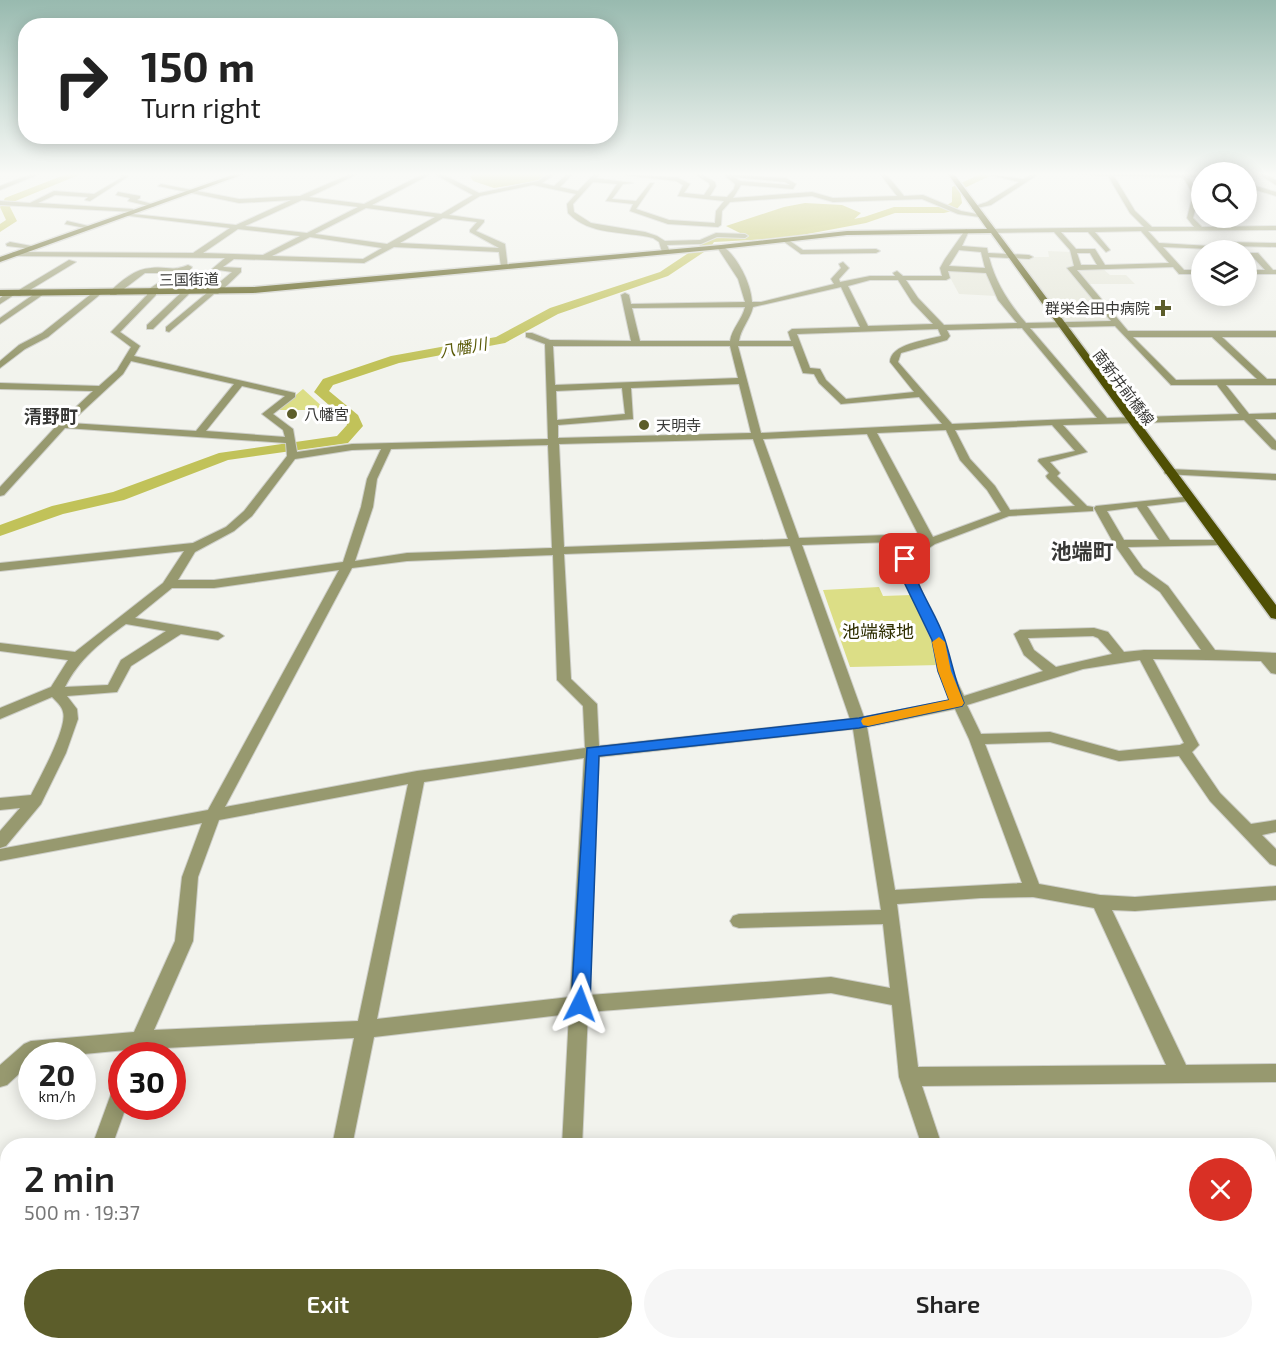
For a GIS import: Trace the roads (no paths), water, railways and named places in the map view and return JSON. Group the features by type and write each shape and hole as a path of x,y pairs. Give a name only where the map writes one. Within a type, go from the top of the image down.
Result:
{"main road":[{"path":"0,260 62,237"},
{"name":"三国街道","path":"0,294 213,292 666,252 692,246 721,247 813,237"},
{"name":"南新井前橋線","path":"996,237 1276,615"}],"street":[{"path":"195,255 222,237"},
{"path":"264,257 306,237"},
{"path":"325,237 392,246 502,250"},
{"path":"14,254 195,255 364,261 408,237"},
{"path":"484,237 502,246 505,267"},
{"path":"647,237 692,246 712,237"},
{"path":"951,286 944,268 965,237"},
{"path":"1061,237 1073,251 1078,268"},
{"path":"1096,237 1106,250"},
{"path":"1152,237 1173,265 1182,272 1191,272"},
{"path":"785,240 801,252 876,251"},
{"path":"660,241 666,252"},
{"path":"10,244 33,247"},
{"path":"1157,245 1191,246"},
{"path":"1257,246 1276,245"},
{"path":"721,247 742,273 747,318 735,333 734,346 757,436 859,723 891,917 909,1077 929,1138"},
{"path":"959,248 984,250 989,271 1002,300 1105,421"},
{"path":"1073,251 1092,251 1103,268"},
{"path":"985,255 1029,257"},
{"path":"169,329 238,270 216,269 233,256"},
{"path":"1257,257 1276,282"},
{"path":"0,302 72,262"},
{"path":"843,264 845,268 835,279 841,284 864,328"},
{"path":"1173,265 1071,268 1126,334 1174,383 1276,382"},
{"path":"0,493 5,480 103,389 130,358 136,346 115,332 151,293 188,267"},
{"path":"944,268 989,271"},
{"path":"112,293 138,271 156,269 180,272"},
{"path":"627,306 761,304 870,278 898,275 946,278"},
{"path":"898,275 915,300 941,327 946,336 898,351 894,356 898,367 949,427 965,460 992,488 1007,513"},
{"path":"150,327 187,292"},
{"path":"0,365 98,293"},
{"path":"1,321 40,294"},
{"path":"625,294 636,344"},
{"path":"921,394 844,402 822,381 817,371 806,371 792,332 864,328 1117,323"},
{"path":"1126,334 1276,334"},
{"path":"1215,334 1265,382"},
{"path":"529,335 549,343 734,346 796,343"},
{"path":"549,343 564,680 590,704 592,752 572,1138"},
{"path":"56,692 60,680 77,657 169,584 187,554 196,546 230,528 253,508 291,447 288,429 267,414 292,395 130,358"},
{"path":"550,388 743,381"},
{"path":"1219,382 1245,415 1276,447"},
{"path":"200,432 240,384"},
{"path":"552,423 630,417 626,384"},
{"path":"0,386 103,389"},
{"path":"62,425 200,432 291,447 387,447 757,436 1245,415 1276,416"},
{"path":"1055,422 1082,452 1043,461 1055,473 1051,476 1084,509"},
{"path":"872,431 928,540"},
{"path":"139,1042 184,941 190,877 213,815 348,564 367,507 372,479 387,447"},
{"path":"1169,472 1276,477"},
{"path":"169,584 213,584 407,557 794,540 928,540 1007,513 1100,508 1189,498"},
{"path":"1140,503 1167,543"},
{"path":"1100,508 1120,544 1139,571 1164,589 1211,654"},
{"path":"928,540 905,559 905,568 938,640 945,671 957,703 976,739 1033,890"},
{"path":"1120,544 1221,542"},
{"path":"0,567 196,546"},
{"path":"123,620 218,636"},
{"path":"0,714 41,695 112,689 126,663 179,630"},
{"path":"1052,671 1029,652 1020,634 1094,632 1103,635 1121,657"},
{"path":"0,646 77,657"},
{"path":"976,739 1050,737 1119,756 1183,750 1192,745 1144,654"},
{"path":"0,855 417,777 592,752 859,723 957,703 1052,671 1121,657 1144,654 1270,656 1276,670"},
{"path":"0,842 36,800 59,753 71,719 70,709 56,692"},
{"path":"1183,750 1215,797 1276,859"},
{"path":"344,1138 417,777"},
{"path":"0,804 36,800"},
{"path":"1247,831 1276,826"},
{"path":"887,898 981,891 1033,890 1100,902 1135,904 1276,893"},
{"path":"1100,902 1180,1074"},
{"path":"739,921 891,917"},
{"path":"186,1044 365,1029 580,1004 831,985 900,998"},
{"path":"0,1078 31,1050 108,1049"},
{"path":"909,1077 1276,1073"},
{"path":"105,1138 111,1120"}],"waterway":[{"name":"八幡川","path":"0,531 58,510 118,496 225,456 342,440 355,426 353,418 321,392 328,382 396,359 500,340 554,311 664,274 706,246 710,239 749,237"}],"place":[{"name":"群栄会田中病院","path":"1163,308"},
{"name":"八幡宮","path":"292,414"},
{"name":"天明寺","path":"644,425"}],"district":[{"name":"清野町","path":"51,416"},
{"name":"池端町","path":"1082,550"}],"park label":[{"name":"池端緑地","path":"878,631"}]}
